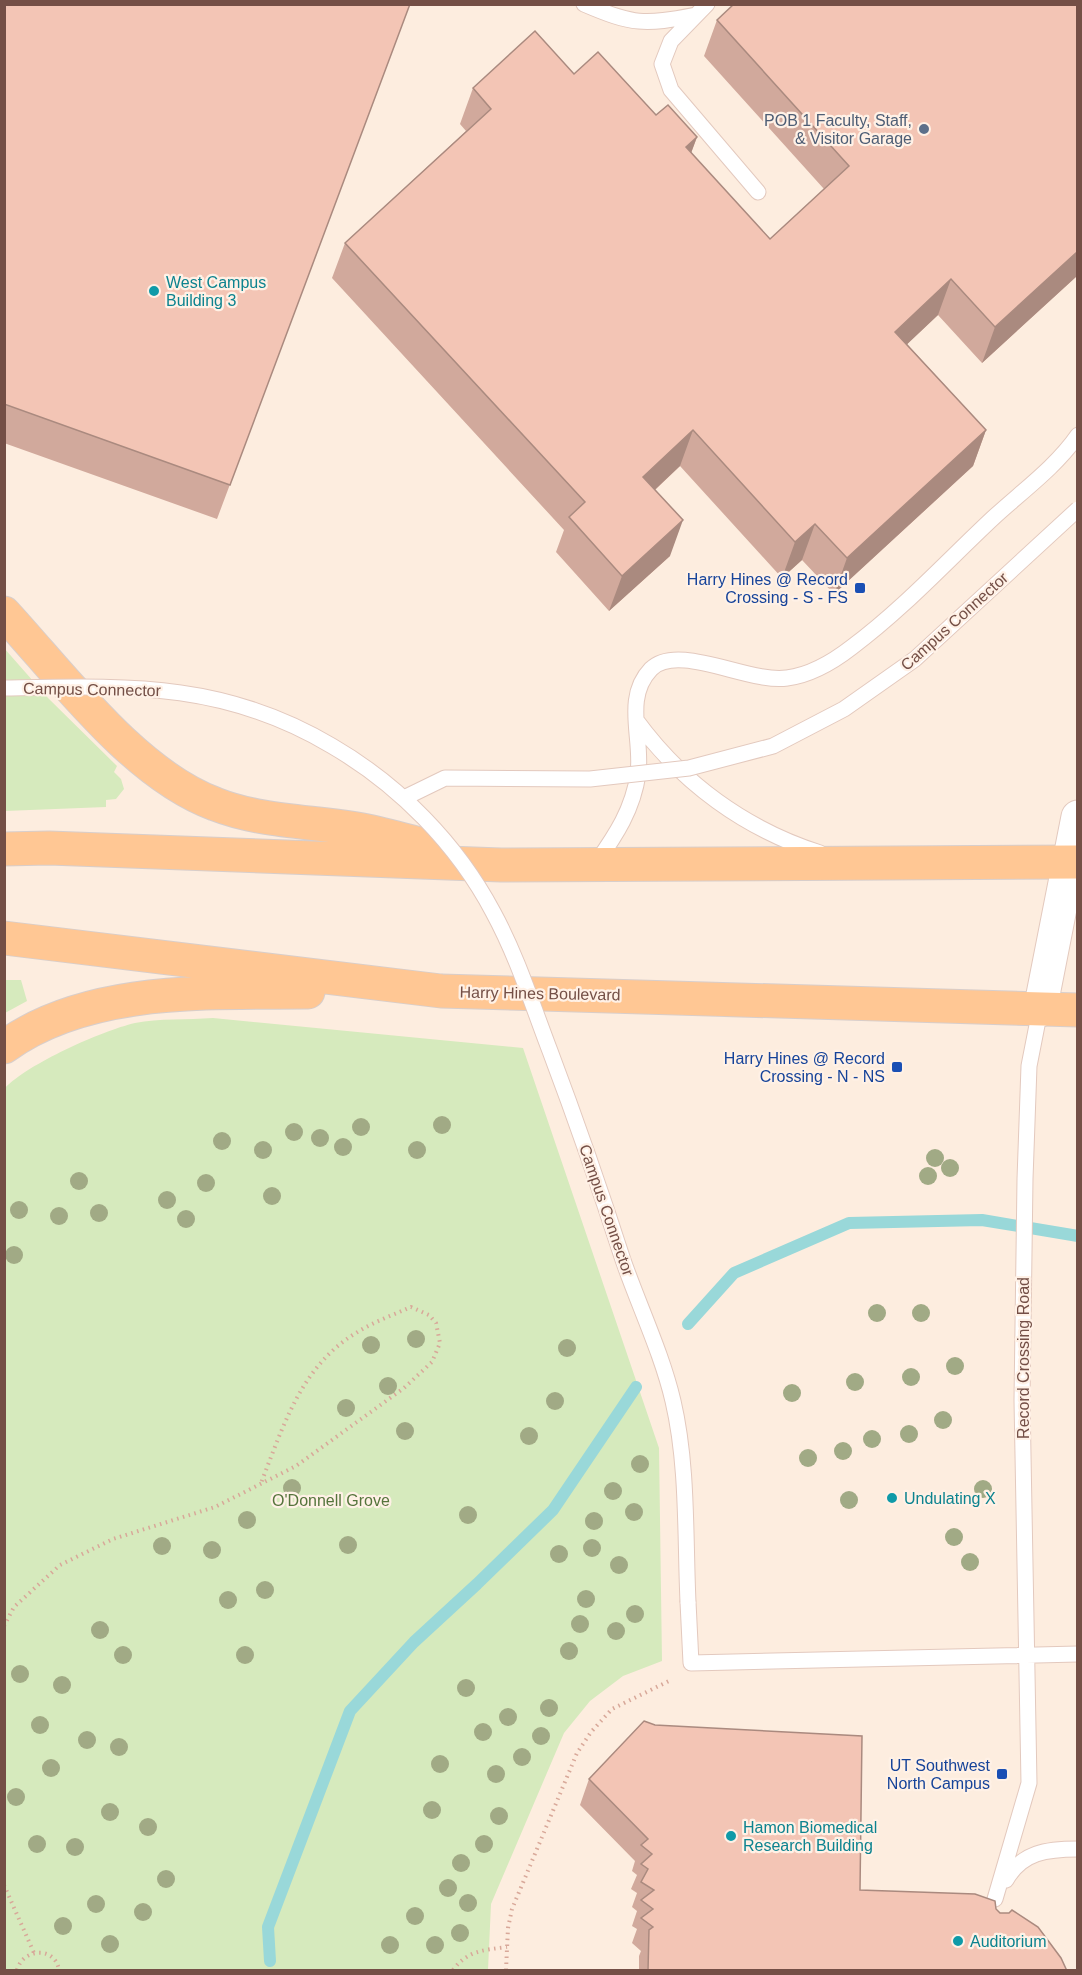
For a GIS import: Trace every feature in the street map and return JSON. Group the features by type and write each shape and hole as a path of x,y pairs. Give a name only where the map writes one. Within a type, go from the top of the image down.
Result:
{"main road":[{"path":"4,613 123,742 155,771 185,791 217,805 259,816 367,831 501,865"},
{"path":"4,849 49,848 501,865 1072,862"},
{"name":"Harry Hines Boulevard","path":"4,938 441,991 725,998 1077,1011"},
{"path":"4,1047 19,1036 55,1020 146,997 198,993 441,991"}],"street":[{"name":"Record Crossing Road","path":"1040,1010 1072,862 1077,817"}],"lane":[{"path":"584,4 619,19 650,24 696,15"},
{"path":"707,4 671,41 662,64 671,90 758,192"},
{"path":"594,865 620,830 634,793 638,772 636,697 642,680 653,667 669,661 686,660 745,675 787,678 830,662 853,647 900,605 1052,464 1077,435"},
{"name":"Campus Connector","path":"404,798 445,778 590,779 689,768 772,746 844,709 915,659 1077,509"},
{"name":"Campus Connector","path":"4,688 132,686 214,698 265,714 331,745 367,768 404,798 460,861 493,911 513,955 596,1172 673,1401 682,1467 691,1663"},
{"path":"636,720 675,768 729,810 806,849 853,864"},
{"name":"Record Crossing Road","path":"996,1899 1029,1784 1022,1400 1025,1179 1029,1066 1040,1010"},
{"path":"691,1663 1077,1654"},
{"path":"995,1920 996,1899 1014,1867 1045,1849 1077,1849"}],"path":[{"path":"4,1626 14,1607 60,1565 113,1539 214,1507 296,1466 404,1388 432,1362 440,1343 440,1333 429,1315 411,1307 357,1332 334,1349 304,1383 261,1483"},
{"path":"506,1971 512,1909 577,1753 591,1732 612,1709 668,1682 691,1663"},
{"path":"4,1885 34,1953"},
{"path":"453,1971 463,1959 475,1951 507,1947"},
{"path":"17,1971 20,1962 34,1953 41,1952 51,1956 59,1971"}],"green space":[{"path":"4,648 48,698 117,766 114,772 121,779 124,789 116,799 106,800 106,807 5,811"},
{"path":"4,980 21,980 27,1001 5,1013"},
{"name":"O'Donnell Grove","path":"213,1018 523,1048 659,1448 662,1661 623,1676 590,1701 564,1733 491,1904 488,1970 5,1970 5,1088 47,1059 121,1027 154,1020"}],"building":[{"name":"West Campus Building 3","path":"4,4 410,4 230,485 4,404"},
{"path":"734,4 1077,4 1077,252 995,327 951,279 895,332 986,430 847,558 815,524 795,542 693,430 643,477 683,520 622,576 569,517 585,502 345,243 491,109 473,88 535,31 574,74 598,52 656,115 668,105 697,137 686,147 770,239 849,166 717,20"},
{"name":"Hamon Biomedical Research Building","path":"644,1721 655,1725 862,1736 860,1890 975,1894 995,1901 996,1909 1000,1913 1009,1913 1012,1910 1038,1927 1061,1958 1067,1971 648,1971 649,1930 653,1927 641,1918 653,1909 641,1900 654,1890 641,1882 648,1869 641,1864 652,1854 641,1845 648,1839 589,1779"}],"waterway":[{"path":"688,1324 734,1273 849,1223 982,1220 1078,1236"},
{"path":"270,1961 268,1927 350,1711 414,1642 553,1510 636,1387"}],"place":[{"name":"POB 1 Faculty, Staff, & Visitor Garage","path":"924,129"},
{"name":"West Campus Building 3","path":"154,291"},
{"name":"Harry Hines @ Record Crossing - S - FS","path":"860,588"},
{"name":"Harry Hines @ Record Crossing - N - NS","path":"897,1067"},
{"name":"Undulating X","path":"892,1498"},
{"name":"UT Southwest North Campus","path":"1002,1774"},
{"name":"Hamon Biomedical Research Building","path":"731,1836"},
{"name":"Auditorium","path":"958,1941"}]}
